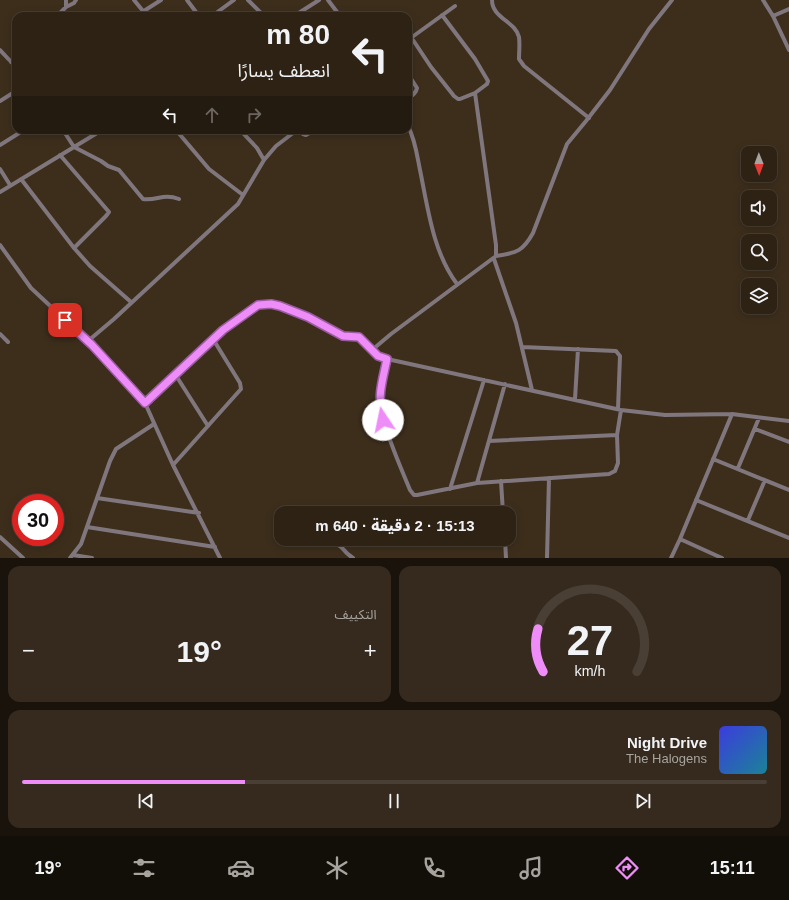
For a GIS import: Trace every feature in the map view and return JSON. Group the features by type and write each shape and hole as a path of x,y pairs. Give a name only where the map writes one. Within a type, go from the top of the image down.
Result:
{"street":[{"path":"66,0 66,7"},
{"path":"61,12 76,0"},
{"path":"134,0 143,12 161,0"},
{"path":"187,0 196,12"},
{"path":"218,12 234,0"},
{"path":"248,0 260,12"},
{"path":"300,12 319,0"},
{"path":"328,0 337,12"},
{"path":"492,0 495,11 515,29 519,37 520,62 589,118"},
{"path":"372,350 457,284 495,258 512,254 526,246 534,233 567,144 610,90 649,29 672,0"},
{"path":"763,0 773,16 789,50"},
{"path":"412,37 455,6"},
{"path":"773,16 789,9"},
{"path":"412,41 431,67 458,99 476,93 487,84 488,81 486,76 442,15"},
{"path":"0,50 11,62"},
{"path":"412,80 417,88 417,91 412,96"},
{"path":"476,93 496,245 495,258 516,323 532,390"},
{"path":"0,101 12,94"},
{"path":"412,133 434,233 442,258 457,284"},
{"path":"0,145 18,134"},
{"path":"66,134 74,147 108,166 119,170 143,200 166,196 171,196 178,199"},
{"path":"0,192 95,134"},
{"path":"179,134 209,169 243,195"},
{"path":"244,134 257,148 264,160"},
{"path":"88,341 114,319 238,204 264,160 276,146 293,134"},
{"path":"60,155 109,212 109,214 74,248"},
{"path":"0,169 10,185"},
{"path":"21,179 74,248 90,266 131,302"},
{"path":"0,245 31,288 88,341 145,403 173,465 199,513 220,558"},
{"path":"145,403 223,330 252,308 264,304 271,304 292,310 343,336 359,337 378,356 387,359 619,409 665,414 732,414 789,421"},
{"path":"0,334 8,342"},
{"path":"173,465 241,389 240,383 213,339"},
{"path":"387,359 380,396 380,406 383,420 410,490 417,496 478,483 609,474 615,471 618,463 617,435 619,409 619,354 616,351 522,347"},
{"path":"575,399 578,349"},
{"path":"175,374 208,426"},
{"path":"450,489 484,380"},
{"path":"478,483 505,384"},
{"path":"671,558 732,414"},
{"path":"738,468 759,418"},
{"path":"72,556 81,544 110,460 116,449 154,424"},
{"path":"755,429 789,442"},
{"path":"489,441 617,435"},
{"path":"713,460 738,468 789,490"},
{"path":"547,558 549,478"},
{"path":"748,520 765,480"},
{"path":"501,481 503,506"},
{"path":"97,498 199,513"},
{"path":"696,500 789,538"},
{"path":"87,527 215,547"},
{"path":"0,537 23,558"},
{"path":"680,539 722,558"},
{"path":"341,546 353,558"},
{"path":"505,546 506,558"},
{"path":"72,556 92,558"}],"route":[{"path":"65,320 92,345 145,403 223,330 252,308 264,304 280,306 308,317 343,336 356,336 362,338 374,353 387,359 380,396 380,406 383,420"}]}
